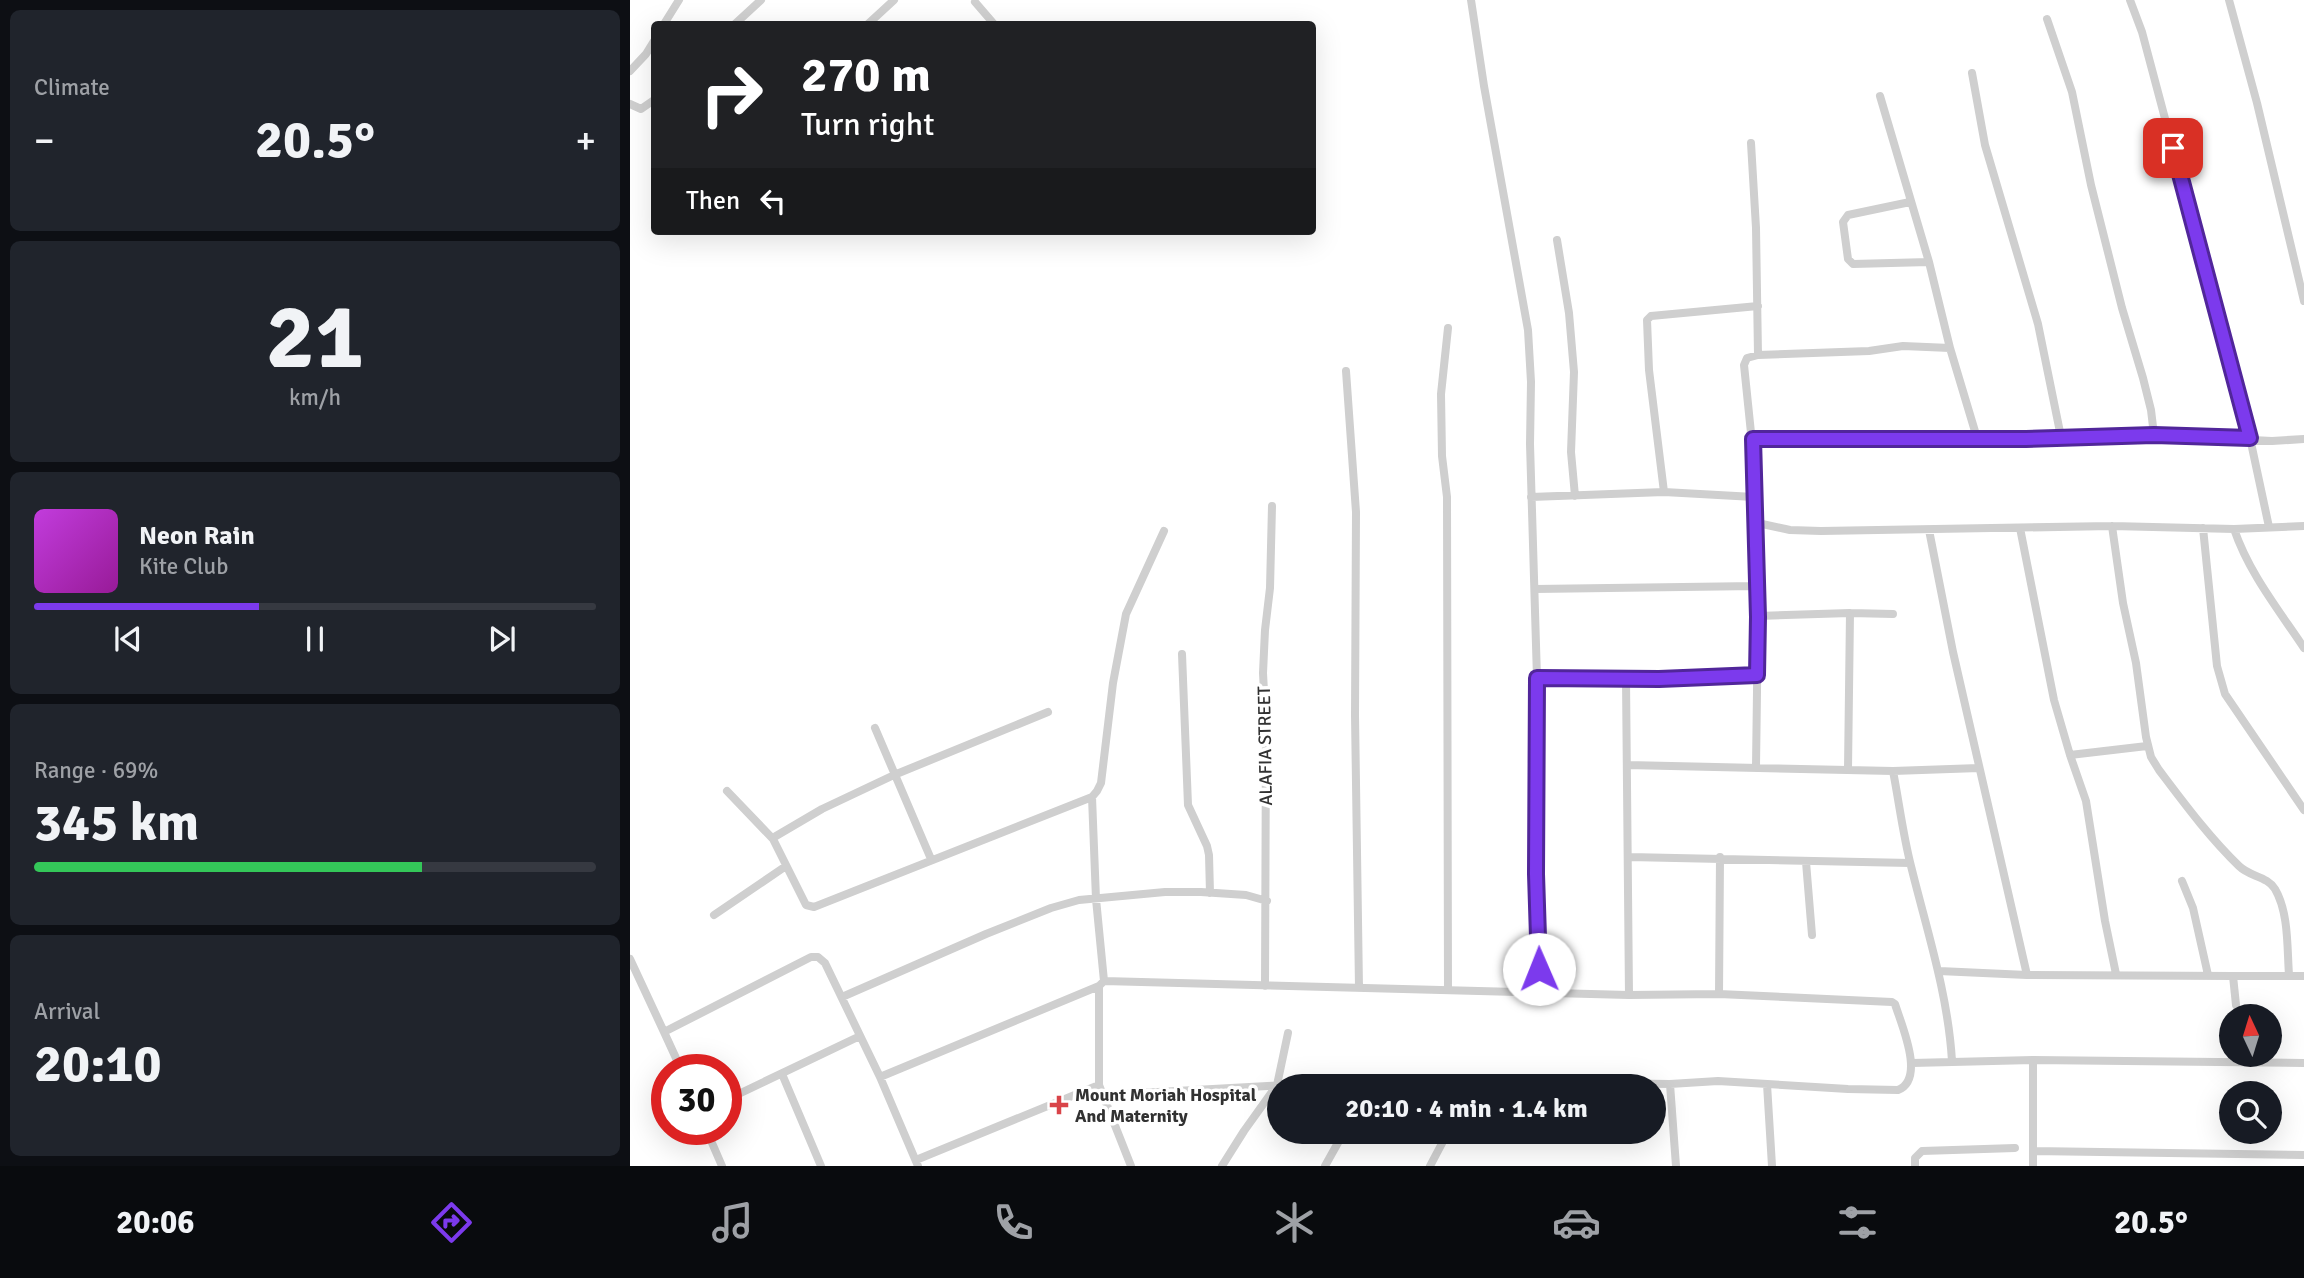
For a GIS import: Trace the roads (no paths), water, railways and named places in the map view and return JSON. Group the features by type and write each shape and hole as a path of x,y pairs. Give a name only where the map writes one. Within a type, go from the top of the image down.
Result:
{"street":[{"path":"666,21 679,0"},
{"path":"739,21 761,0"},
{"path":"871,21 894,0"},
{"path":"1471,0 1528,330 1537,678 1536,874 1539,993"},
{"path":"2130,0 2142,32 2250,438 2269,527"},
{"path":"2229,0 2257,103 2304,301"},
{"path":"975,1 992,21"},
{"path":"876,17 880,21"},
{"path":"2047,19 2072,92 2091,185 2143,378 2154,435"},
{"path":"630,71 651,46"},
{"path":"1972,73 1985,145 2035,312 2062,437"},
{"path":"1880,96 1977,439"},
{"path":"630,104 641,109 651,102"},
{"path":"1751,143 1756,228 1758,355"},
{"path":"1910,202 1844,218 1848,259 1853,264 1929,262"},
{"path":"1558,240 1569,313 1574,372 1571,452 1575,496"},
{"path":"1664,492 1649,370 1647,320 1651,316 1758,306"},
{"path":"1448,328 1441,394 1442,456 1447,497 1448,990"},
{"path":"1756,767 1758,617 1753,439 1744,365 1747,358 1758,355 1869,351 1903,346 1950,348"},
{"path":"1346,371 1356,512 1355,715 1359,988"},
{"path":"1753,439 1977,439 2154,435 2304,439"},
{"path":"1531,497 1664,492 1754,497"},
{"name":"ALAFIA STREET","path":"1265,986 1264,673 1272,506"},
{"path":"1754,522 1790,530 2112,526 2234,529 2304,526"},
{"path":"2112,526 2147,746 2159,770 2222,848 2242,869 2269,881 2276,892 2285,925 2289,975"},
{"path":"2020,528 2054,699 2086,801 2116,974"},
{"path":"2203,528 2217,666 2225,694 2304,810"},
{"path":"2234,529 2243,556 2304,648"},
{"path":"1928,530 2027,975"},
{"path":"727,791 773,839 809,907 1092,797 1101,783 1113,683 1126,614 1164,531"},
{"path":"1535,589 1756,586"},
{"path":"1848,769 1850,613"},
{"path":"1758,617 1893,614"},
{"path":"1182,654 1188,805 1209,855 1209,893"},
{"path":"1537,678 1626,679 1757,675"},
{"path":"1626,679 1629,995"},
{"path":"773,839 822,809 894,775 1048,712"},
{"path":"875,728 931,859"},
{"path":"2070,755 2147,746"},
{"path":"1627,765 1894,771 1979,768"},
{"path":"1894,771 1910,863 1950,1021 1952,1061"},
{"path":"1092,797 1101,984 1099,1085 1130,1166"},
{"path":"1629,857 1910,863"},
{"path":"1719,994 1720,858"},
{"path":"1806,862 1812,935"},
{"path":"714,915 786,866"},
{"path":"2182,881 2193,908 2208,975"},
{"path":"842,997 1051,908 1079,900 1165,892 1246,895 1266,901"},
{"path":"664,1032 811,957 818,957 825,962 842,997 917,1163 1099,1085"},
{"path":"630,959 674,1054"},
{"path":"1939,971 2027,975 2304,976"},
{"path":"2233,976 2236,1004"},
{"path":"880,1077 1101,984 1629,995 1719,994 1892,1002 1895,1004 1912,1063 1907,1083 1898,1090 1718,1082 1666,1084"},
{"path":"1279,1074 1287,1033"},
{"path":"742,1093 860,1036"},
{"path":"1912,1063 2033,1060 2304,1063"},
{"path":"2033,1060 2033,1166"},
{"path":"782,1074 821,1166"},
{"path":"1670,1084 1676,1166"},
{"path":"1767,1084 1772,1166"},
{"path":"1102,1095 1267,1086"},
{"path":"1222,1166 1267,1099"},
{"path":"1325,1166 1337,1144"},
{"path":"1430,1166 1442,1144"},
{"path":"713,1145 722,1166"},
{"path":"1915,1166 1915,1158 1922,1150 2015,1149"},
{"path":"2033,1151 2304,1155"}],"place":[{"name":"Mount Moriah Hospital And Maternity","path":"1059,1105"}]}
